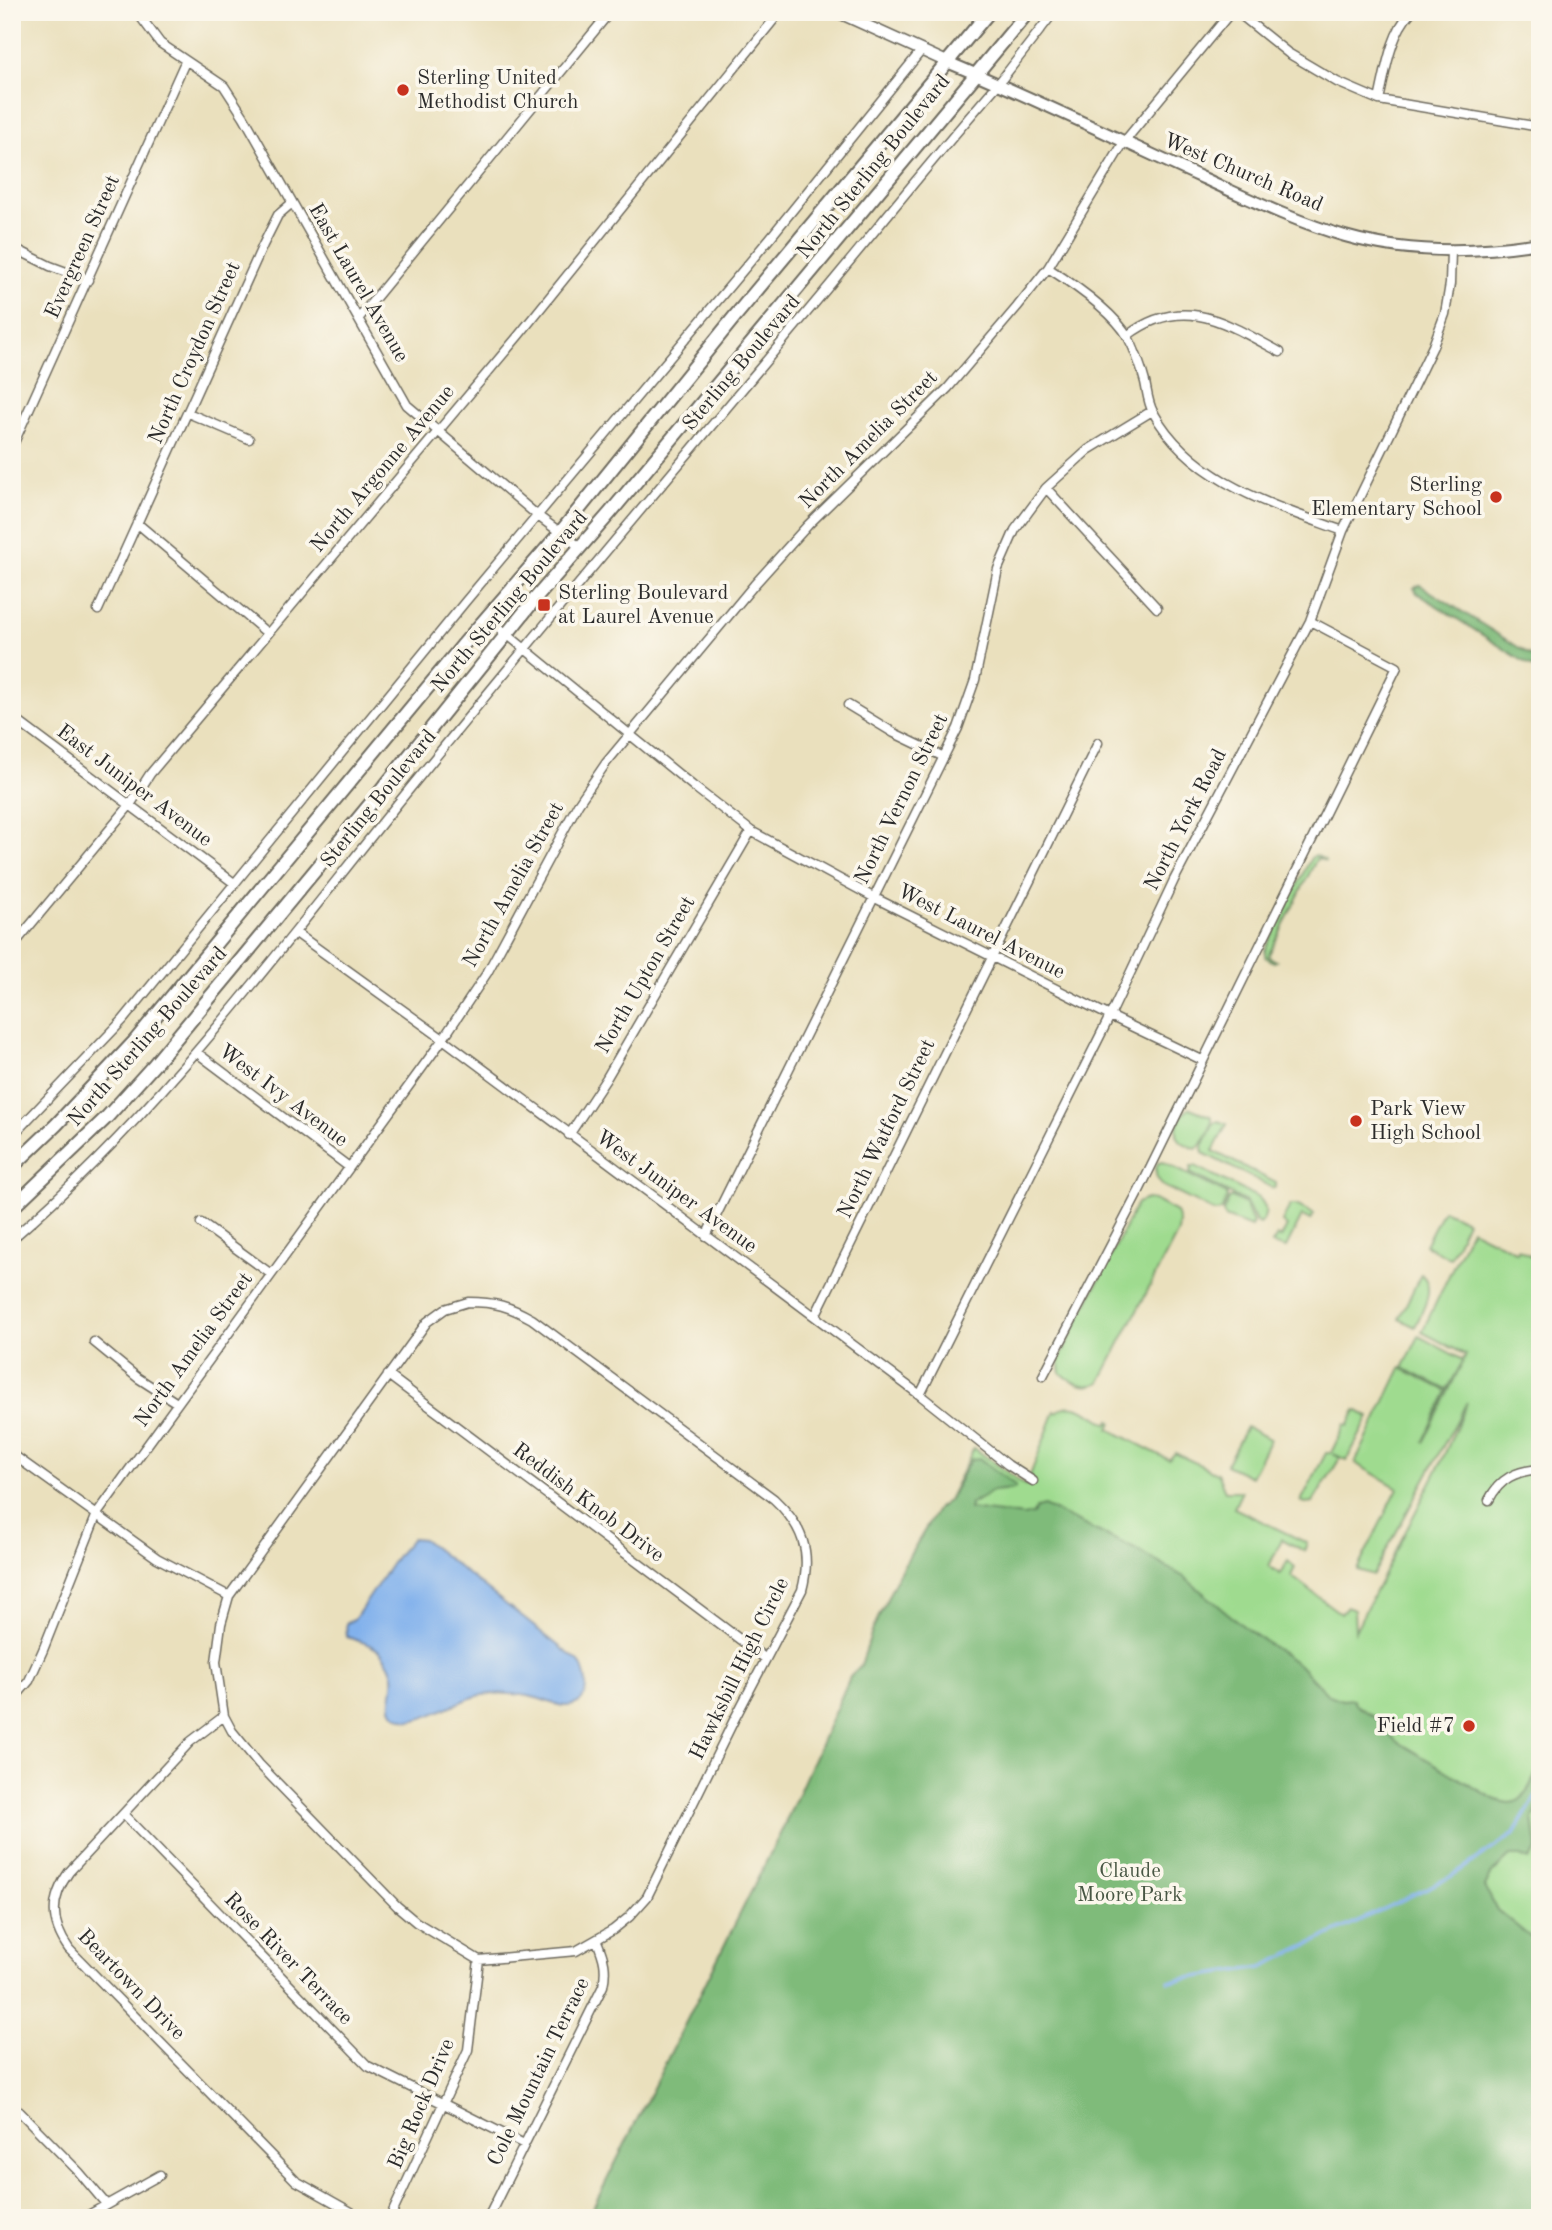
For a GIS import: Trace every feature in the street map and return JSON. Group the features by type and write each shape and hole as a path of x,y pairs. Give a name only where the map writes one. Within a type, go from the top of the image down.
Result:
{"main road":[{"name":"North Sterling Boulevard","path":"12,1167 71,1110 134,1042 561,533 650,420 989,12"},
{"name":"North Sterling Boulevard","path":"12,1208 107,1117 161,1057 376,797 506,634 852,225 1028,12"},
{"name":"West Church Road","path":"947,62 999,83 1279,212 1346,236 1405,247 1451,250 1540,243"}],"street":[{"name":"East Laurel Avenue","path":"137,12 160,43 224,86 407,405 538,516 580,547"},
{"path":"359,318 610,12"},
{"name":"North Argonne Avenue","path":"12,947 130,805 150,774 438,432 780,12"},
{"path":"837,12 947,62"},
{"name":"Sterling Boulevard","path":"12,1239 117,1139 196,1052 296,933 371,836 999,83 1054,12"},
{"name":"North Amelia Street","path":"12,1701 29,1681 39,1660 97,1514 443,1039 487,973 578,804 629,734 799,535 948,388 1048,268 1124,142 1231,12"},
{"path":"1237,12 1288,54 1337,82 1379,100 1540,127"},
{"path":"1379,100 1401,24 1411,12"},
{"path":"12,1136 123,1020 465,601 770,238 921,51"},
{"name":"Evergreen Street","path":"12,447 185,62"},
{"name":"North Croydon Street","path":"98,610 263,245 278,215 292,203"},
{"path":"12,247 88,280"},
{"name":"North York Road","path":"920,1395 1110,1016 1174,880 1310,621 1343,530 1433,346 1445,314 1451,250"},
{"path":"1048,268 1077,287 1104,310 1127,336 1144,378 1152,411 1172,438 1215,477 1238,490 1343,530"},
{"path":"1127,336 1142,325 1169,315 1196,313 1224,323 1280,352"},
{"name":"North Vernon Street","path":"706,1236 958,728 975,680 998,569 1015,530 1046,488 1088,450 1152,411"},
{"path":"188,413 249,439"},
{"path":"1046,488 1157,608"},
{"path":"137,523 267,633"},
{"name":"West Laurel Avenue","path":"487,618 751,831 991,957 1202,1059"},
{"path":"1044,1376 1139,1191 1396,667 1310,621"},
{"path":"848,705 894,733 943,757"},
{"name":"East Juniper Avenue","path":"12,717 234,883"},
{"name":"North Watford Street","path":"815,1316 1098,743"},
{"name":"North Upton Street","path":"569,1135 619,1058 751,831"},
{"name":"West Juniper Avenue","path":"296,933 815,1316 1008,1465 1034,1480"},
{"name":"West Ivy Avenue","path":"196,1052 349,1167"},
{"path":"201,1223 271,1274"},
{"name":"Hawksbill High Circle","path":"468,1302 492,1302 513,1308 532,1319 774,1499 785,1509 803,1538 806,1573 802,1590 647,1897 629,1917 597,1941 576,1951 479,1960 416,1922 397,1906 259,1765 224,1716 216,1662 220,1624 229,1596 388,1375 427,1322 445,1309 468,1302"},
{"path":"94,1342 138,1378 177,1403"},
{"name":"Reddish Knob Drive","path":"388,1375 766,1659"},
{"path":"12,1454 157,1558 229,1596"},
{"path":"1489,1500 1504,1479 1514,1473 1540,1469"},
{"name":"Beartown Drive","path":"224,1716 190,1742 60,1885 54,1914 62,1939 69,1949 296,2181 362,2218"},
{"name":"Rose River Terrace","path":"123,1814 368,2067 524,2144"},
{"name":"Cole Mountain Terrace","path":"488,2218 603,1986 607,1970 606,1960 597,1941"},
{"name":"Big Rock Drive","path":"390,2218 468,2050 479,1960"},
{"path":"12,2104 79,2172 106,2204"},
{"path":"83,2218 160,2175"}],"green space":[{"path":"1420,585 1540,661 1540,672 1417,593 1414,588"},
{"path":"1316,855 1326,861 1317,858 1268,956 1276,961 1274,962 1265,957 1265,950 1311,858"},
{"path":"1190,1108 1212,1117 1207,1135 1196,1149 1181,1141 1177,1132 1181,1118"},
{"path":"1218,1121 1227,1124 1213,1151 1276,1183 1276,1187 1273,1188 1203,1153 1202,1148 1214,1123"},
{"path":"1163,1162 1227,1194 1221,1211 1215,1212 1163,1186 1157,1178 1156,1166"},
{"path":"1195,1166 1259,1198 1265,1211 1262,1221 1259,1224 1256,1222 1246,1202 1190,1173 1191,1167"},
{"path":"1232,1197 1245,1204 1253,1223 1251,1227 1225,1217 1223,1212"},
{"path":"1147,1199 1176,1212 1178,1232 1100,1382 1080,1384 1061,1373 1059,1360 1137,1203"},
{"path":"1290,1205 1296,1205 1314,1214 1311,1220 1302,1216 1286,1248 1272,1244 1277,1236 1281,1238 1287,1226 1282,1222"},
{"path":"1443,1210 1467,1221 1450,1258 1425,1245"},
{"name":"Claude Moore Park","path":"1471,1229 1517,1252 1518,1249 1538,1260 1540,1257 1540,2218 588,2218 974,1448 1026,1486 1055,1411 1069,1406 1108,1424 1110,1420 1112,1422 1109,1429 1169,1460 1175,1453 1217,1473 1225,1491 1242,1491 1234,1508 1307,1543 1304,1551 1282,1539 1269,1566 1280,1574 1288,1561 1295,1567 1291,1576 1341,1614 1347,1607 1354,1610 1355,1631 1442,1460 1467,1402 1373,1575 1357,1570 1398,1488 1355,1463 1401,1368 1447,1391 1423,1443 1463,1361 1447,1390 1403,1368 1419,1336 1463,1360 1466,1355 1422,1332"},
{"path":"1421,1274 1426,1280 1428,1293 1415,1327 1399,1319"},
{"path":"1356,1410 1369,1417 1347,1460 1333,1454 1340,1458 1313,1502 1301,1501 1326,1453 1331,1453 1345,1424 1348,1426"},
{"path":"1246,1427 1270,1439 1251,1477 1226,1465"},
{"name":"Claude Moore Park","path":"979,1458 1016,1486 1014,1489 992,1491 971,1503 969,1509 1024,1516 1033,1514 1036,1508 1044,1506 1131,1547 1184,1577 1248,1630 1298,1664 1327,1694 1342,1700 1353,1699 1356,1705 1390,1728 1390,1735 1396,1741 1494,1799 1512,1803 1519,1800 1528,1790 1540,1766 1540,1805 1533,1818 1537,1849 1529,1860 1510,1856 1492,1873 1485,1887 1497,1910 1540,1945 1540,2218 588,2218 783,1828 850,1677 861,1665 873,1629 898,1575 938,1508 950,1499 967,1465 972,1459"}],"water":[{"path":"412,1538 423,1539 579,1662 586,1683 584,1696 580,1701 574,1705 563,1706 526,1696 482,1695 422,1718 407,1720 398,1717 391,1708 393,1676 388,1664 374,1647 347,1637 346,1623 354,1620 398,1554"}],"waterway":[{"path":"1169,1981 1262,1967 1450,1877 1513,1835 1540,1790"}],"place":[{"name":"Sterling United Methodist Church","path":"403,90"},
{"name":"Sterling Elementary School","path":"1496,497"},
{"name":"Sterling Boulevard at Laurel Avenue","path":"544,605"},
{"name":"Park View High School","path":"1356,1121"},
{"name":"Field #7","path":"1469,1726"}]}
